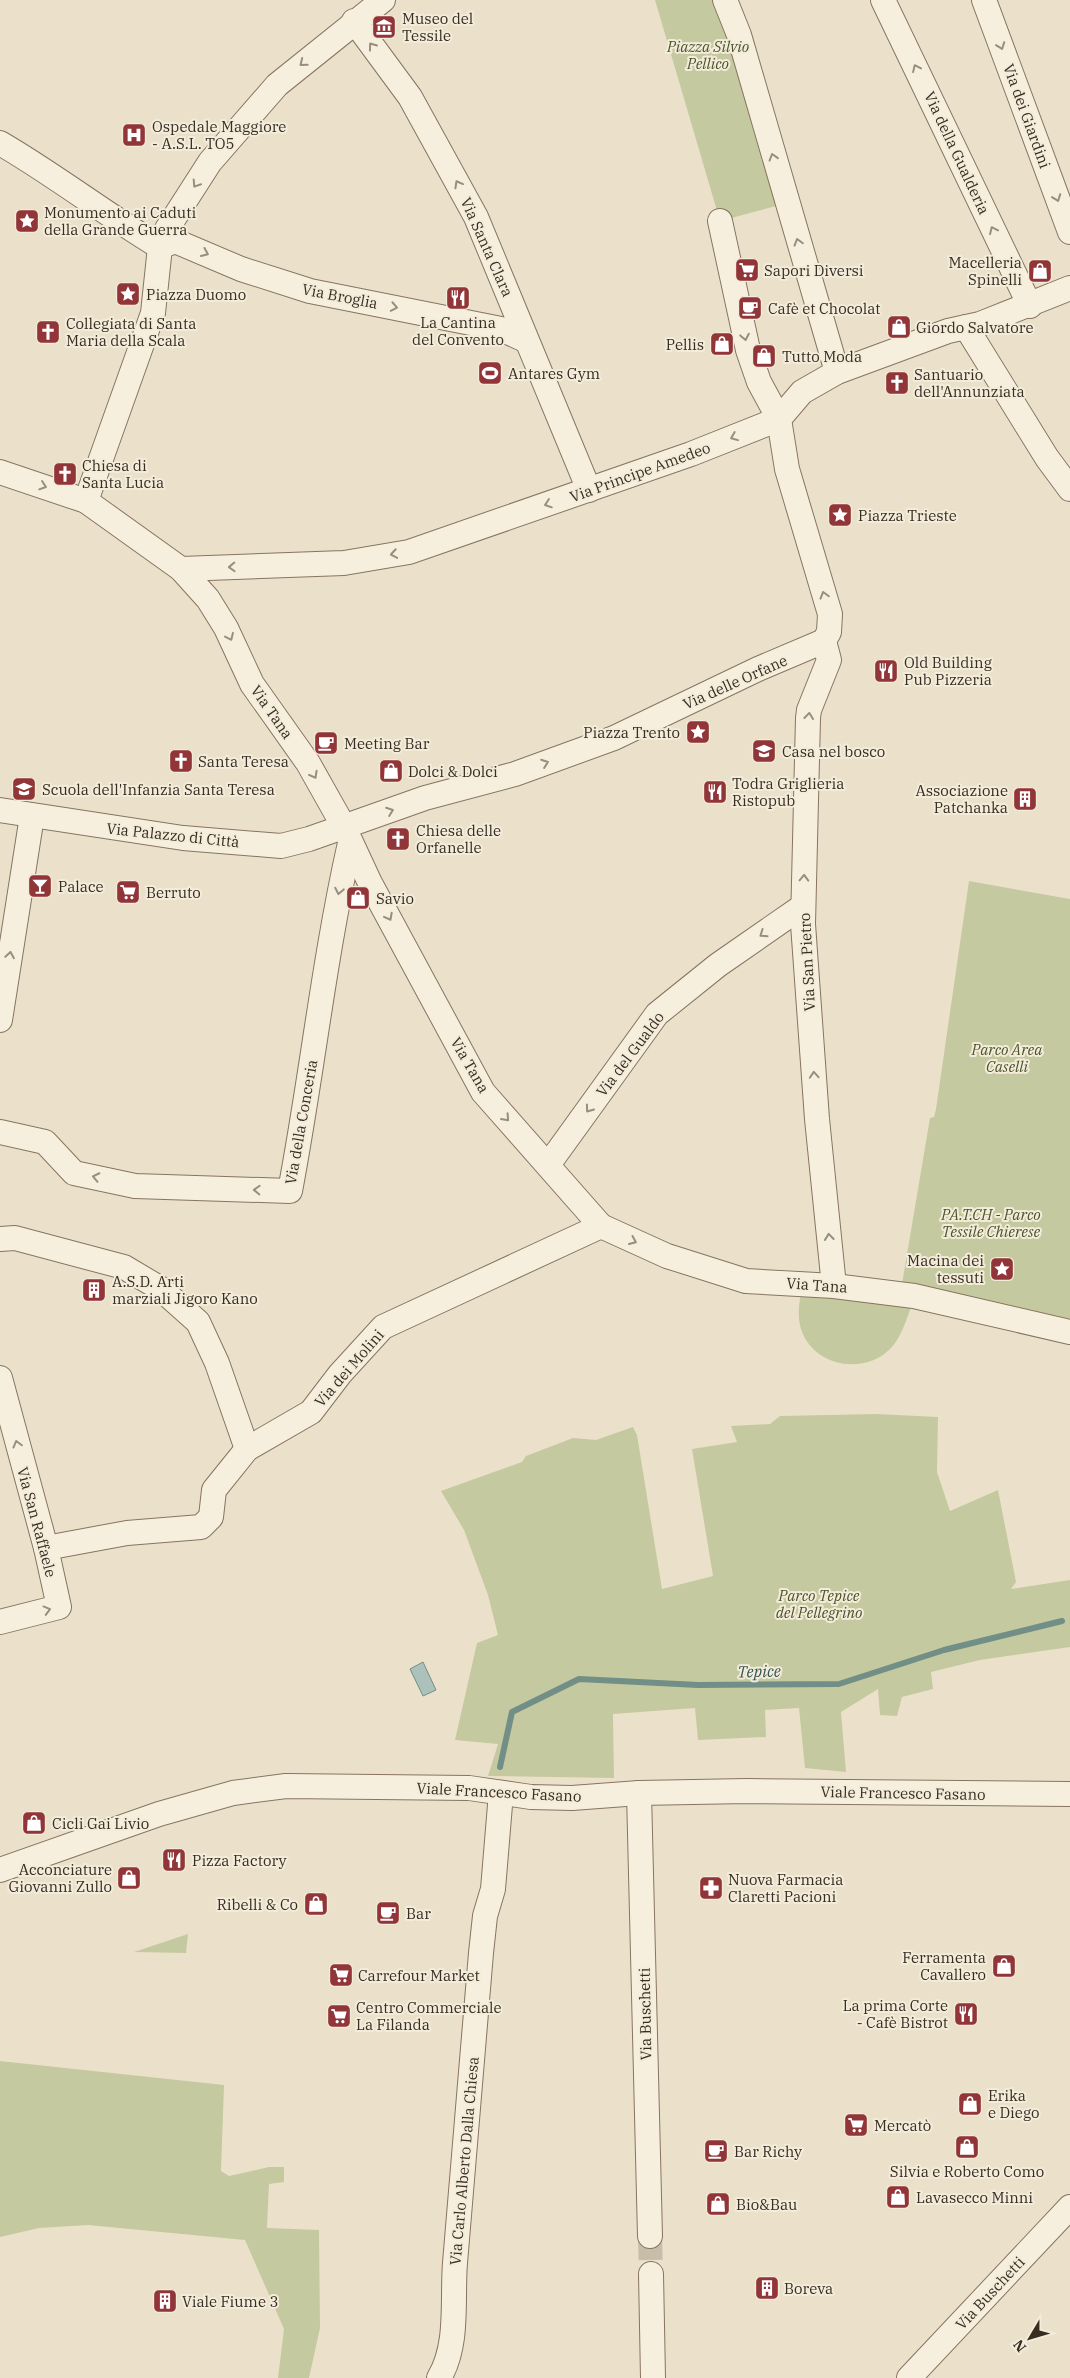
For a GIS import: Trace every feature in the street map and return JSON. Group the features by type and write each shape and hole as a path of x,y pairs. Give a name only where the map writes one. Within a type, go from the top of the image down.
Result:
{"street":[{"path":"86,501 153,313 160,248 167,229 210,162 277,85 354,21 383,0"},
{"path":"725,0 739,35 836,372"},
{"name":"Via della Gualderia","path":"883,0 1030,306"},
{"name":"Via dei Giardini","path":"984,0 1070,232"},
{"name":"Via Santa Clara","path":"354,21 410,97 476,217 520,320 525,340 588,490"},
{"path":"0,143 36,164 109,216 160,248"},
{"path":"720,221 748,350 759,382 779,420 787,469 830,614 829,632 824,641"},
{"name":"Via Broglia","path":"160,248 175,241 242,269 310,291 501,329 525,340"},
{"name":"Via Principe Amedeo","path":"181,569 344,563 409,552 691,454 779,420 802,392 836,372 948,331 1030,306 1070,288"},
{"path":"966,327 1047,458 1070,489"},
{"name":"Via Tana","path":"0,472 86,501 181,569 208,599 226,628 252,684 308,763 483,1092 601,1226 667,1256 746,1281 834,1286 914,1296 1070,1332"},
{"name":"Via delle Orfane","path":"347,835 425,798 515,774 614,738 758,669 824,641"},
{"name":"Via San Pietro","path":"824,641 829,660 809,710 808,718 803,906 817,1119 834,1286"},
{"name":"Via Palazzo di Città","path":"0,810 183,838 281,846 309,839 347,835"},
{"path":"0,1020 32,816"},
{"name":"Via della Conceria","path":"0,1132 45,1142 74,1172 135,1186 290,1191 308,1097 347,835"},
{"name":"Via del Gualdo","path":"548,1165 657,1014 718,965 803,906"},
{"name":"Via dei Molini","path":"46,1548 127,1533 202,1527 211,1517 214,1490 247,1449 311,1412 340,1374 382,1327 601,1226"},
{"path":"0,1239 15,1238 124,1267 161,1289 198,1322 217,1363 247,1449"},
{"name":"Via San Raffaele","path":"0,1378 46,1548 58,1607 0,1622"},
{"name":"Viale Francesco Fasano","path":"0,1870 159,1814 233,1793 286,1786 469,1788 500,1794 572,1798 639,1793 747,1791 1070,1794"},
{"name":"Via Buschetti","path":"639,1793 650,2236"},
{"name":"Via Carlo Alberto Dalla Chiesa","path":"439,2378 445,2369 453,2324 455,2269 480,1963 485,1916 493,1889 500,1794"},
{"name":"Via Buschetti","path":"909,2378 1070,2207"},
{"path":"651,2274 653,2378"}],"green space":[{"name":"Piazza Silvio Pellico","path":"655,0 725,0 787,203 720,221"},
{"path":"969,881 1070,899 1070,1319 912,1288 902,1284 930,1118 934,1117 936,1109"},
{"path":"803,1284 911,1307 898,1339 880,1357 867,1362 839,1363 826,1358 814,1350 805,1339 799,1315"},
{"name":"Parco Tepice del Pellegrino","path":"876,1414 938,1417 937,1472 950,1511 998,1490 1016,1582 1011,1589 1070,1580 1070,1647 980,1660 931,1672 933,1689 902,1697 897,1716 880,1715 878,1689 841,1712 846,1772 805,1768 799,1708 765,1710 766,1737 698,1740 695,1708 613,1714 614,1778 488,1776 498,1744 455,1740 477,1643 498,1635 488,1595 464,1530 441,1491 522,1462 526,1456 573,1438 596,1440 633,1427 637,1435 662,1589 713,1576 692,1449 737,1442 731,1426 770,1424 780,1416"},
{"path":"188,1934 186,1953 134,1952"},
{"path":"0,2061 224,2085 221,2171 229,2176 269,2167 284,2167 284,2182 269,2184 267,2228 319,2230 320,2328 309,2378 278,2378 284,2329 245,2240 88,2225 39,2228 0,2237"}],"water":[{"path":"423,1662 436,1690 423,1696 410,1669"}],"waterway":[{"name":"Tepice","path":"500,1767 512,1712 579,1679 698,1685 839,1684 944,1650 1062,1621"}],"tunnel":[{"path":"650,2236 651,2274"}],"place":[{"name":"Museo del Tessile","path":"384,27"},
{"name":"Ospedale Maggiore - A.S.L. TO5","path":"134,135"},
{"name":"Monumento ai Caduti della Grande Guerra","path":"27,221"},
{"name":"Sapori Diversi","path":"747,270"},
{"name":"Macelleria Spinelli","path":"1040,271"},
{"name":"Piazza Duomo","path":"128,294"},
{"name":"La Cantina del Convento","path":"458,298"},
{"name":"Cafè et Chocolat","path":"750,308"},
{"name":"Giordo Salvatore","path":"899,327"},
{"name":"Collegiata di Santa Maria della Scala","path":"48,332"},
{"name":"Pellis","path":"722,344"},
{"name":"Tutto Moda","path":"764,356"},
{"name":"Antares Gym","path":"490,373"},
{"name":"Santuario dell'Annunziata","path":"897,383"},
{"name":"Chiesa di Santa Lucia","path":"65,474"},
{"name":"Piazza Trieste","path":"840,515"},
{"name":"Old Building Pub Pizzeria","path":"886,671"},
{"name":"Piazza Trento","path":"698,732"},
{"name":"Meeting Bar","path":"326,743"},
{"name":"Casa nel bosco","path":"764,751"},
{"name":"Santa Teresa","path":"181,761"},
{"name":"Dolci & Dolci","path":"391,771"},
{"name":"Scuola dell'Infanzia Santa Teresa","path":"24,789"},
{"name":"Todra Griglieria Ristopub","path":"715,792"},
{"name":"Associazione Patchanka","path":"1025,799"},
{"name":"Chiesa delle Orfanelle","path":"398,839"},
{"name":"Palace","path":"40,886"},
{"name":"Berruto","path":"128,892"},
{"name":"Savio","path":"358,898"},
{"name":"Macina dei tessuti","path":"1002,1269"},
{"name":"A.S.D. Arti marziali Jigoro Kano","path":"94,1290"},
{"name":"Cicli Gai Livio","path":"34,1823"},
{"name":"Pizza Factory","path":"174,1860"},
{"name":"Acconciature Giovanni Zullo","path":"129,1878"},
{"name":"Nuova Farmacia Claretti Pacioni","path":"711,1888"},
{"name":"Ribelli & Co","path":"316,1904"},
{"name":"Bar","path":"388,1913"},
{"name":"Ferramenta Cavallero","path":"1004,1966"},
{"name":"Carrefour Market","path":"341,1975"},
{"name":"La prima Corte - Cafè Bistrot","path":"966,2014"},
{"name":"Centro Commerciale La Filanda","path":"339,2016"},
{"name":"Erika e Diego","path":"970,2104"},
{"name":"Mercatò","path":"856,2125"},
{"name":"Silvia e Roberto Como","path":"967,2147"},
{"name":"Bar Richy","path":"716,2151"},
{"name":"Lavasecco Minni","path":"898,2197"},
{"name":"Bio&Bau","path":"718,2204"},
{"name":"Boreva","path":"767,2288"},
{"name":"Viale Fiume 3","path":"165,2301"}],"park label":[{"name":"Parco Area Caselli","path":"1007,1058"},
{"name":"PA.T.CH - Parco Tessile Chierese","path":"991,1222"}]}
